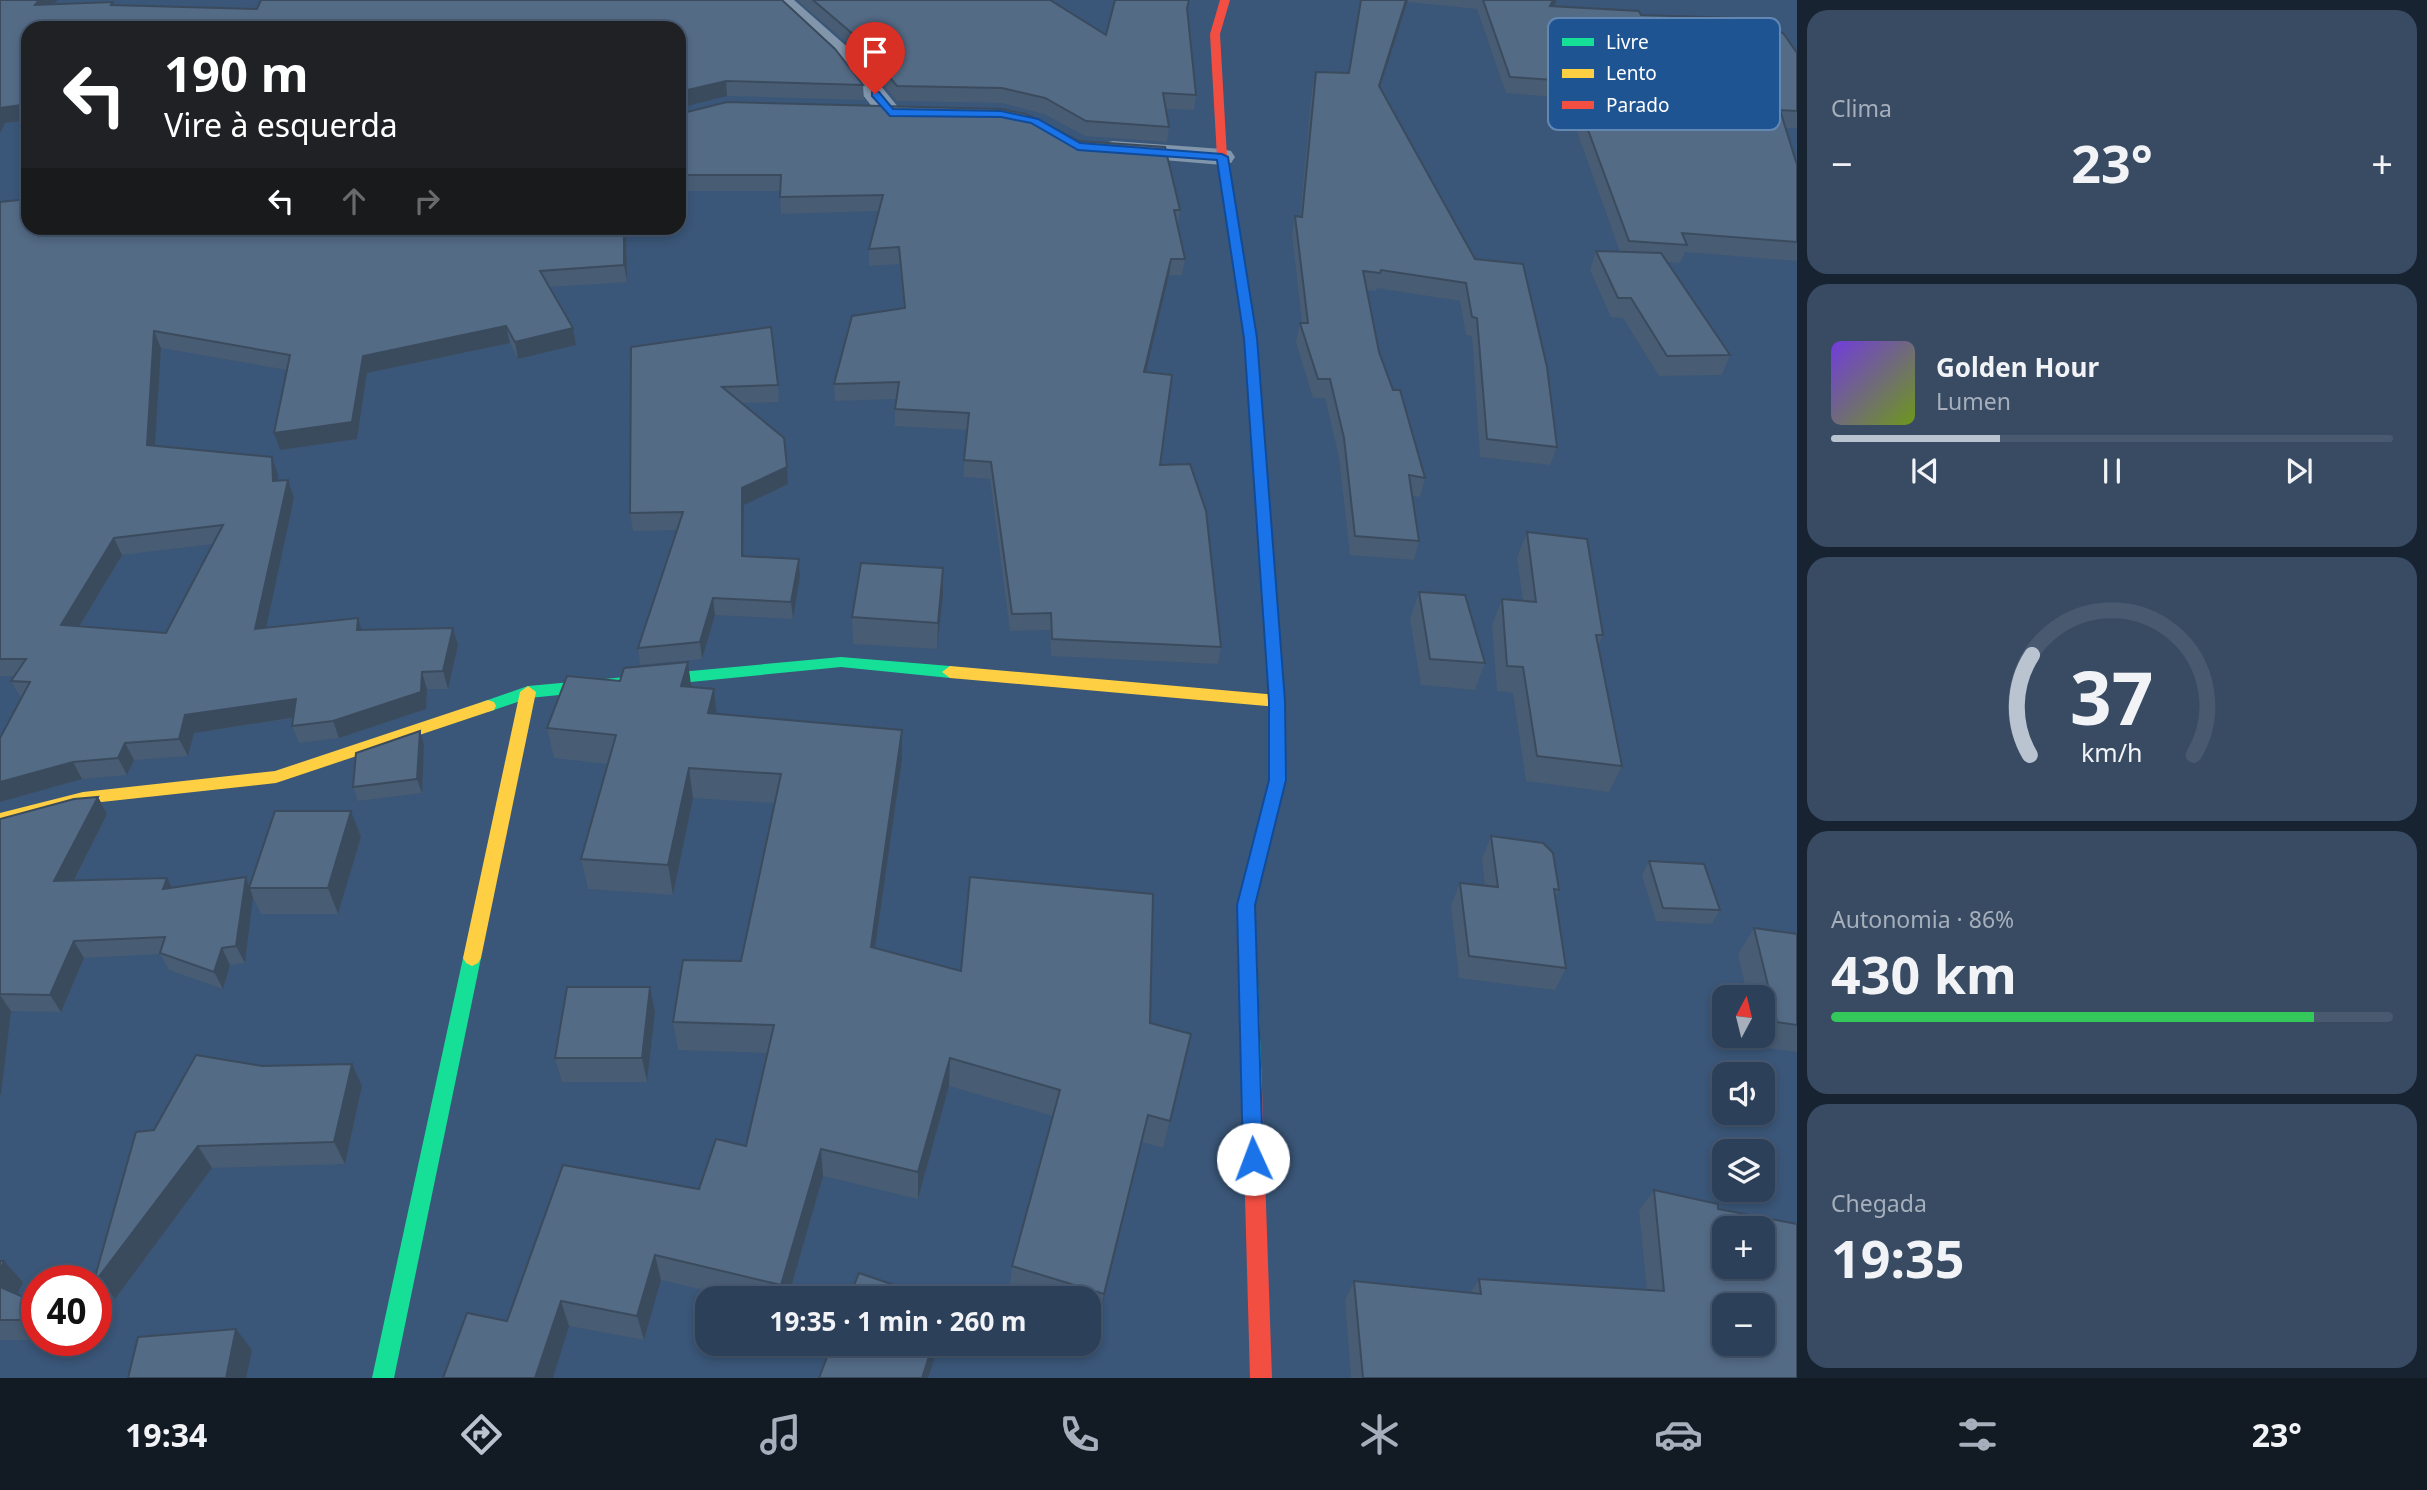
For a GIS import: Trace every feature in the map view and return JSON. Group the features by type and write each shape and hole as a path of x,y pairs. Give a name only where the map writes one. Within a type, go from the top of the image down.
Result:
{"street":[{"path":"781,0 845,57 890,113"},
{"path":"1225,0 1215,34 1222,157 1251,338 1277,701 1278,780 1246,905 1261,1378"},
{"path":"863,112 918,113"},
{"path":"1090,147 1222,157"},
{"path":"0,820 83,798 276,777 528,692 841,662 1277,701"},
{"path":"383,1378 528,692"}],"building":[{"path":"0,0 39,0 35,5 113,2 111,5 257,9 261,0 782,0 835,49 863,85 726,81 686,90 686,21 21,21 21,105 0,108"},
{"path":"813,0 1050,0 1106,35 1115,0 1189,0 1187,8 1196,95 1163,93 1169,127 1086,121 1045,98 1002,88 897,86 854,35"},
{"path":"1361,0 1406,0 1379,86 1475,259 1523,264 1547,367 1557,447 1487,439 1477,318 1472,317 1466,283 1381,270 1380,273 1363,271 1379,352 1393,390 1400,390 1425,478 1409,475 1419,541 1355,536 1344,438 1330,379 1318,379 1300,323 1308,323 1295,216 1302,217 1316,72 1349,73"},
{"path":"1483,0 1553,0 1550,6 1639,11 1641,15 1737,18 1548,18 1548,80 1510,77"},
{"path":"1780,33 1783,33 1797,53 1797,111 1780,110"},
{"path":"727,102 1001,109 1026,114 1079,141 1165,147 1180,210 1174,210 1185,259 1171,259 1144,372 1172,375 1160,465 1190,464 1206,511 1221,647 1052,639 1051,613 1012,614 991,462 964,460 969,413 895,409 899,382 834,384 852,316 905,308 899,247 869,249 883,195 780,197 781,175 686,175 686,112"},
{"path":"1780,110 1797,165 1797,242 1682,233 1687,245 1629,241 1588,130 1780,130"},
{"path":"21,200 21,235 624,235 624,265 540,271 573,328 515,342 506,326 363,356 352,422 274,433 290,355 154,331 147,445 272,457 273,481 288,480 255,629 358,618 357,630 453,628 443,671 422,672 421,692 333,721 292,726 296,699 185,715 179,739 125,743 118,758 73,762 0,782 0,738 30,682 11,681 26,659 0,659 0,202","holes":["223,525 166,633 61,625 114,538"]},
{"path":"1596,251 1661,253 1730,355 1667,356 1631,298 1618,298"},
{"path":"771,327 778,385 722,387 784,438 787,467 742,488 742,556 799,559 791,602 713,598 700,642 638,648 683,512 630,513 631,347"},
{"path":"1527,532 1587,539 1603,635 1596,635 1622,766 1537,756 1523,667 1507,666 1502,599 1536,602"},
{"path":"861,563 943,568 938,623 852,617"},
{"path":"1419,592 1465,595 1485,663 1430,659"},
{"path":"688,662 681,686 714,689 708,713 902,730 871,947 961,971 970,877 1153,894 1150,1023 1191,1034 1170,1121 1148,1115 1104,1294 1101,1293 1101,1286 1078,1286 1012,1266 1060,1090 950,1058 918,1172 821,1149 781,1285 655,1255 637,1316 561,1301 535,1378 443,1378 467,1313 507,1321 563,1165 699,1189 716,1139 746,1146 774,1025 673,1022 683,960 741,961 781,774 689,768 668,865 581,859 616,735 547,728 567,676 620,681 624,668"},
{"path":"420,731 417,779 353,787 356,753"},
{"path":"98,797 54,881 167,878 163,889 246,877 236,946 222,948 214,972 160,953 165,937 74,941 50,995 0,994 0,819 74,799"},
{"path":"275,811 351,811 328,888 249,888"},
{"path":"1491,836 1543,843 1553,853 1559,890 1554,889 1566,968 1469,956 1460,883 1498,887"},
{"path":"1649,861 1704,864 1720,910 1663,908"},
{"path":"1754,928 1797,934 1797,1025 1777,1022 1775,985 1768,985"},
{"path":"567,987 650,987 642,1058 555,1058"},
{"path":"196,1055 262,1066 352,1064 334,1142 198,1146 108,1265 98,1265 136,1132 154,1130"},
{"path":"1654,1190 1718,1204 1718,1209 1755,1216 1712,1216 1712,1279 1775,1279 1775,1220 1797,1224 1797,1378 1363,1378 1354,1281 1481,1294 1479,1279 1664,1291"},
{"path":"859,1273 897,1286 854,1286"},
{"path":"0,1287 21,1296 21,1320 0,1320"},
{"path":"236,1329 226,1378 128,1378 138,1337"},
{"path":"827,1356 929,1356 922,1378 819,1378"}],"traffic: fast":[{"path":"1252,1089 1246,905 1278,780 1277,701 1264,517"},
{"path":"488,706 528,692 841,662 950,672"},
{"path":"383,1378 472,958"}],"traffic: slow":[{"path":"950,672 1277,701"},
{"path":"472,958 528,692"},
{"path":"0,820 83,798 276,777 488,706"}],"traffic: jam":[{"path":"1225,0 1215,34 1222,157 1251,338 1264,517"},
{"path":"1252,1089 1261,1378"}],"route":[{"path":"875,94 890,113 1001,114 1034,121 1078,146 1222,157 1251,338 1277,701 1278,780 1246,905 1253,1159"}]}
